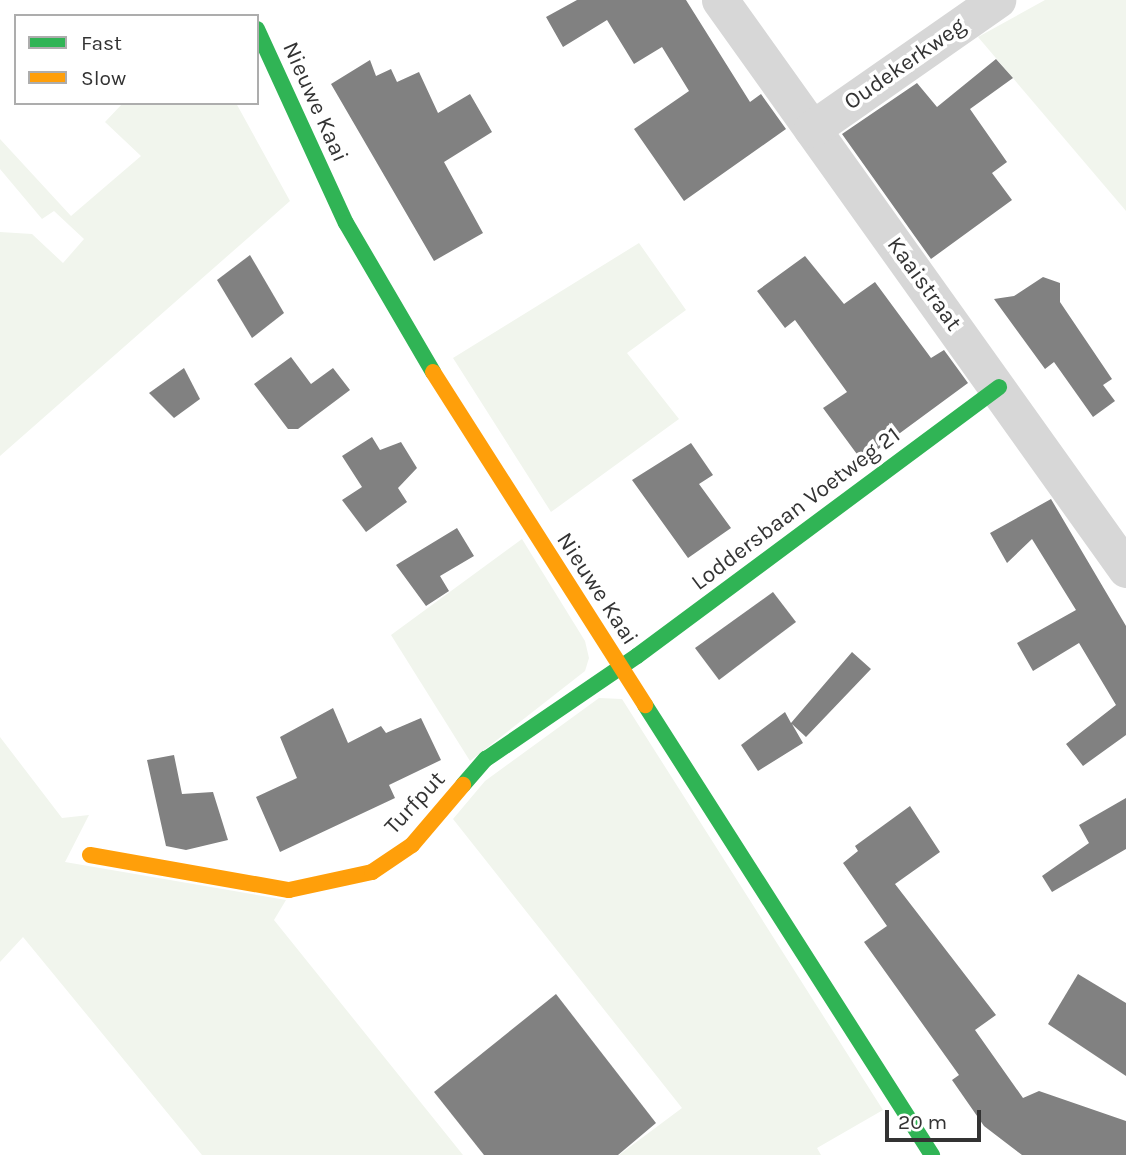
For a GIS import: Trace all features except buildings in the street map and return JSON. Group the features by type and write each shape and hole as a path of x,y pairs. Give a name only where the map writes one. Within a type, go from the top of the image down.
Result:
{"main road":[{"name":"Nieuwe Kaai","path":"259,34 346,223 412,340 932,1155"},
{"name":"Loddersbaan Voetweg 21","path":"620,666 999,387"},
{"name":"Turfput","path":"90,855 289,890 372,872 412,845 486,759 620,666"}],"street":[{"name":"Kaaistraat","path":"720,0 999,387 1126,569"},
{"name":"Oudekerkweg","path":"812,129 998,0"}],"shaded area":[{"path":"1045,0 1126,0 1126,211 978,37"},
{"path":"121,105 237,105 290,201 0,456 0,232 32,234 63,263 84,239 54,211 42,219 0,169 0,139 71,216 141,156 105,122"},
{"path":"639,243 686,310 627,353 679,419 551,512 453,358"},
{"path":"522,539 585,641 589,658 585,671 470,761 391,635"},
{"path":"599,698 622,699 883,1110 817,1148 821,1155 619,1155 682,1108 453,819 485,781"},
{"path":"0,737 62,818 89,815 65,862 286,900 274,920 463,1155 202,1155 23,937 0,962"}],"traffic: fast":[{"path":"259,33 346,223 433,372"},
{"path":"463,785 486,759 637,656 999,387"},
{"path":"645,705 932,1155"}],"traffic: slow":[{"path":"433,372 645,705"},
{"path":"90,855 289,890 372,872 412,845 463,785"}]}
